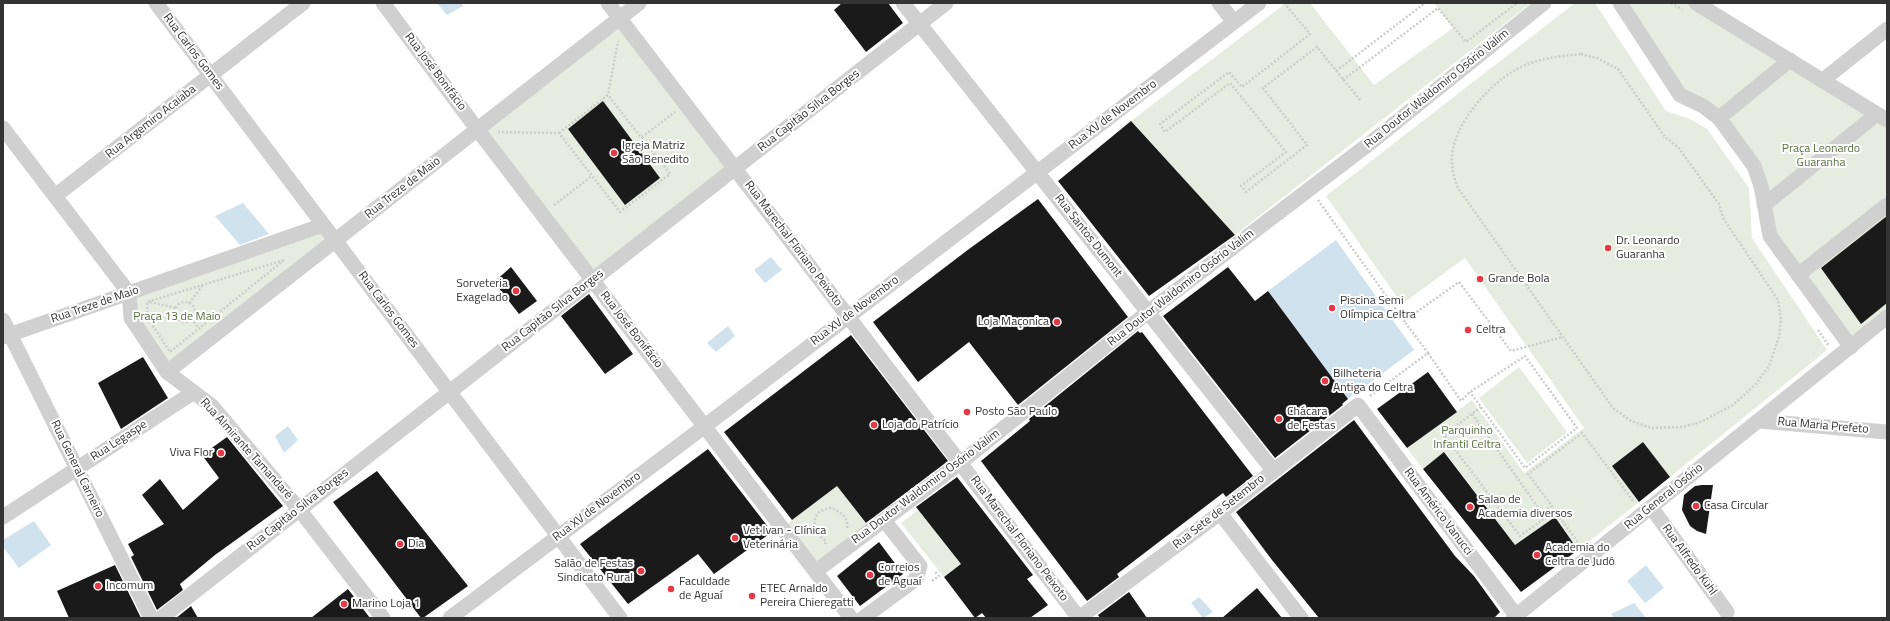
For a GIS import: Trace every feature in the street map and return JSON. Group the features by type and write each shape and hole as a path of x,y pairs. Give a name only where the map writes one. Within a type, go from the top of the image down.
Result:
{"street":[{"name":"Rua Carlos Gomes","path":"156,3 620,618"},
{"name":"Rua Argemiro Acaiaba","path":"55,196 303,3"},
{"name":"Rua José Bonifácio","path":"383,3 477,129 705,426 820,568 851,618"},
{"name":"Rua Marechal Floriano Peixoto","path":"608,3 1079,618"},
{"name":"Rua Treze de Maio","path":"167,372 639,3"},
{"name":"Rua Santos Dumont","path":"903,3 1273,470"},
{"name":"Rua Capitão Silva Borges","path":"161,618 946,3"},
{"path":"1219,3 1234,22"},
{"name":"Rua XV de Novembro","path":"450,618 705,426 1259,3"},
{"name":"Rua Doutor Waldomiro Osório Valim","path":"820,568 960,462 1148,312 1374,140 1544,3"},
{"path":"1620,3 1680,95 1703,106 1719,118 1754,166 1761,186 1770,236 1851,347"},
{"path":"1690,7 1790,60 1882,117 1764,205"},
{"path":"1823,80 1887,29"},
{"path":"1719,118 1790,60"},
{"path":"3,128 129,293"},
{"path":"1798,275 1887,205"},
{"name":"Rua Treze de Maio","path":"7,336 323,225"},
{"name":"Rua Almirante Tamandaré","path":"129,293 131,318 167,372 212,406 300,509 383,618"},
{"name":"Rua General Osório","path":"1516,617 1887,317"},
{"name":"Rua General Carneiro","path":"3,320 7,336 77,469 151,618"},
{"name":"Rua Legaspe","path":"3,517 194,392"},
{"name":"Rua Sete de Setembro","path":"1079,618 1220,513 1358,405"},
{"name":"Rua Américo Vanucci","path":"1358,405 1516,617"},
{"name":"Rua Maria Prefeto","path":"1759,421 1887,432"},
{"name":"Rua Alfredo Kühl","path":"1651,507 1726,612"},
{"path":"1220,513 1301,618"},
{"path":"862,618 916,579 920,566 884,520"}],"path":[{"path":"1284,3 1310,34 1242,87 1229,72 1160,124 1165,132 1230,83 1286,152 1241,186 1246,192 1307,145 1263,88 1317,47 1360,100"},
{"path":"1336,71 1425,3"},
{"path":"1344,80 1438,8 1466,42 1517,3"},
{"path":"1671,3 1690,7"},
{"path":"613,40 619,36"},
{"path":"619,36 624,42"},
{"path":"495,132 558,133 608,95 619,36"},
{"path":"1581,54 1603,60 1618,69 1665,137 1678,147 1719,204 1722,218 1778,300 1781,319 1774,354 1769,366 1756,384 1733,405 1718,415 1701,422 1682,426 1652,428 1631,421 1613,408 1563,337 1458,188 1454,176 1452,151 1456,135 1466,118 1499,81 1520,67 1537,61 1558,56 1581,54"},
{"path":"558,133 620,212 670,174 608,95"},
{"path":"642,137 677,110"},
{"path":"495,132 502,127"},
{"path":"495,132 500,138"},
{"path":"552,207 592,176"},
{"path":"1316,197 1461,400 1470,392 1525,356 1577,428 1525,468 1470,392"},
{"path":"284,260 170,352 148,318 147,302 202,285 284,260"},
{"path":"1404,321 1459,282 1511,351 1563,337"},
{"path":"189,303 202,285"},
{"path":"147,302 176,308"},
{"path":"180,303 189,303 195,310 191,319 186,321 179,320 176,315 176,308 180,303"},
{"path":"191,319 199,329"},
{"path":"1816,327 1833,353"},
{"path":"1358,405 1428,354"},
{"path":"1481,407 1444,435 1520,536 1555,511 1580,545 1586,540"},
{"path":"1472,414 1542,513 1552,506 1528,474 1582,433 1634,503 1628,508"},
{"path":"830,542 818,535 814,525 817,515 822,510 832,508 841,512 848,525 847,531"},
{"path":"820,568 826,541"},
{"path":"926,585 939,576 934,570"}],"green space":[{"path":"1286,3 1310,3 1374,85 1453,28 1434,3 1531,3 1235,235 1131,121"},
{"name":"Dr. Leonardo Guaranha","path":"1575,3 1595,3 1666,111 1690,119 1707,129 1749,188 1752,238 1827,350 1670,477 1643,442 1612,466 1639,502 1578,550 1555,517 1515,545 1445,452 1423,469 1407,448 1472,400 1524,473 1584,428 1465,258 1402,304 1326,196"},
{"name":"Praça Leonardo Guaranha","path":"1620,3 1696,3 1887,120 1887,317 1851,347 1770,236 1761,186 1719,118 1680,95"},
{"path":"620,18 735,168 593,280 477,129"},
{"name":"Praça 13 de Maio","path":"323,225 335,241 167,372 131,318 129,293"},
{"path":"1519,367 1567,432 1527,463 1479,398"},
{"path":"837,486 871,530 816,571 783,527"},
{"path":"918,510 961,564 944,577 901,523"}],"water":[{"path":"437,3 461,3 463,6 447,15"},
{"path":"243,203 269,234 240,245 215,216"},
{"name":"Piscina Semi Olímpica Celtra","path":"1336,240 1414,350 1348,399 1268,291"},
{"path":"771,257 782,270 765,283 754,270"},
{"path":"728,326 735,336 716,352 707,343"},
{"path":"288,426 298,440 284,453 275,436"},
{"path":"34,521 51,545 19,568 3,547 3,540"},
{"path":"1646,565 1664,588 1645,603 1627,581"},
{"path":"1199,597 1213,612 1203,618 1191,603"},
{"path":"1634,603 1646,618 1615,618 1611,614"}],"building":[{"path":"842,3 888,3 903,23 866,52 834,10"},
{"name":"Igreja Matriz São Benedito","path":"603,101 660,178 625,205 568,129"},
{"path":"1131,121 1235,235 1149,296 1058,181"},
{"path":"1038,199 1128,317 1018,405 969,342 918,382 873,322"},
{"path":"1887,216 1887,303 1861,324 1821,268"},
{"name":"Sorveteria Exagelado","path":"511,267 537,301 519,314 494,282"},
{"path":"1228,267 1255,301 1268,291 1348,399 1342,404 1343,405 1275,458 1163,316"},
{"path":"589,294 633,354 605,374 561,316"},
{"path":"1138,331 1140,333 1142,332 1253,476 1226,497 1223,493 1117,574 1119,577 1087,601 981,461 1030,421 1029,419"},
{"path":"851,335 948,461 866,523 837,486 792,520 724,432"},
{"path":"143,357 168,398 121,429 98,383"},
{"path":"1428,372 1457,412 1407,448 1377,409"},
{"path":"1354,420 1455,556 1474,576 1500,612 1494,618 1319,618 1272,560 1236,512"},
{"path":"227,437 283,506 215,555 180,584 183,590 157,610 131,557 134,555 128,544 164,524 142,495 160,479 183,510 219,478 202,455"},
{"path":"1643,442 1670,477 1639,502 1612,466"},
{"path":"708,449 772,532 714,574 698,554 628,604 580,544"},
{"path":"1444,452 1515,545 1555,517 1578,550 1521,592 1423,469"},
{"name":"Dia","path":"377,471 468,586 423,618 421,618 333,502"},
{"path":"957,477 1033,575 1027,579 1048,605 1030,618 986,618 982,613 975,618 944,577 961,564 916,507"},
{"name":"Casa Circular","path":"1713,485 1706,534 1697,531 1690,526 1682,510 1684,495 1695,486"},
{"name":"Correios de Aguaí","path":"879,542 903,574 860,606 837,576"},
{"path":"115,565 141,618 69,618 57,591"},
{"path":"1257,588 1282,618 1222,618"},
{"name":"Marino Loja 1","path":"348,589 370,618 311,618"},
{"path":"1129,592 1147,618 1100,618 1098,615"},
{"path":"191,606 198,618 176,618"}],"place":[{"name":"Igreja Matriz São Benedito","path":"614,153"},
{"name":"Dr. Leonardo Guaranha","path":"1608,248"},
{"name":"Grande Bola","path":"1480,279"},
{"name":"Sorveteria Exagelado","path":"516,291"},
{"name":"Piscina Semi Olímpica Celtra","path":"1332,308"},
{"name":"Loja Maçonica","path":"1057,322"},
{"name":"Celtra","path":"1468,330"},
{"name":"Bilheteria Antiga do Celtra","path":"1325,381"},
{"name":"Posto São Paulo","path":"967,412"},
{"name":"Chácara de Festas","path":"1279,419"},
{"name":"Loja do Patrício","path":"874,425"},
{"name":"Viva Flor","path":"221,453"},
{"name":"Casa Circular","path":"1696,506"},
{"name":"Salao de Academia diversos","path":"1470,507"},
{"name":"Vet Ivan - Clínica Veterinária","path":"735,538"},
{"name":"Dia","path":"400,544"},
{"name":"Academia do Celtra de Judô","path":"1537,555"},
{"name":"Salão de Festas Sindicato Rural","path":"641,571"},
{"name":"Correios de Aguaí","path":"870,575"},
{"name":"Incomum","path":"98,586"},
{"name":"Faculdade de Aguaí","path":"671,589"},
{"name":"ETEC Arnaldo Pereira Chieregatti","path":"752,596"},
{"name":"Marino Loja 1","path":"344,604"}],"park label":[{"name":"Parquinho Infantil Celtra","path":"1467,438"}]}
